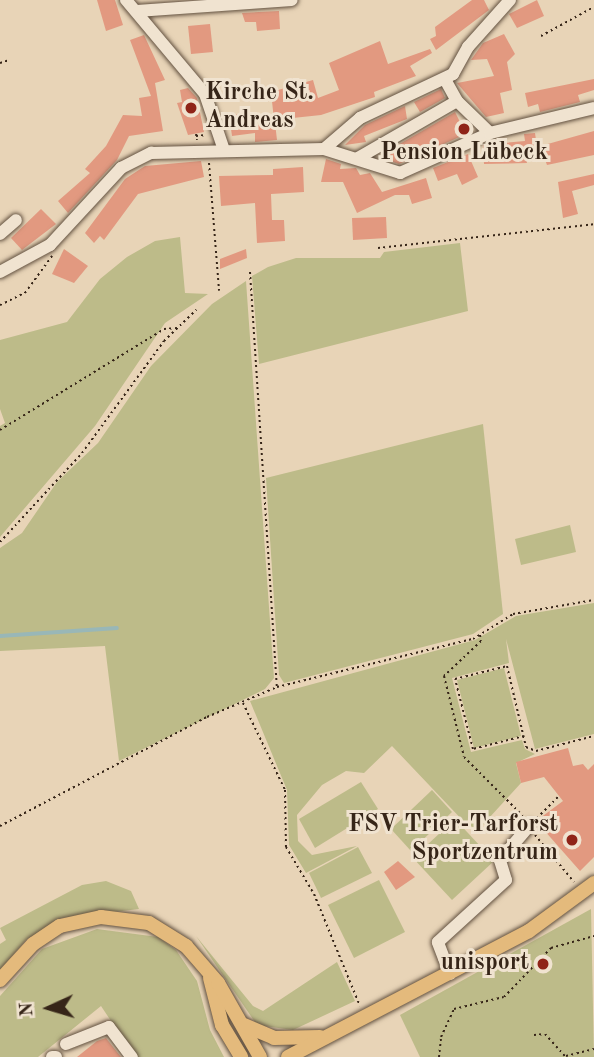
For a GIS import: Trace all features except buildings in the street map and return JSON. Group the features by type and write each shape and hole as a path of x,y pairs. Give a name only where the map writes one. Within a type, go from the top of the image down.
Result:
{"main road":[{"path":"288,1057 365,1014 450,974 529,931 594,883"},
{"path":"0,980 48,933 101,917 159,927 186,946 208,972 244,1025 260,1057"},
{"path":"208,972 231,1040 241,1057"},
{"path":"244,1025 274,1038 325,1037"},
{"path":"231,1040 233,1057"}],"street":[{"path":"126,0 205,93 224,150"},
{"path":"137,11 292,0"},
{"path":"319,149 360,118 445,79 459,68 468,47 510,0"},
{"path":"445,79 457,101 489,133"},
{"path":"358,158 457,101"},
{"path":"0,272 50,245 126,164 157,152 203,148 319,149 358,158 400,173 489,133 594,108"},
{"path":"0,234 16,220"},
{"path":"450,974 438,942 506,880 500,860 529,826"},
{"path":"66,1044 109,1027 132,1057"}],"path":[{"path":"541,36 594,7"},
{"path":"0,63 9,60"},
{"path":"196,134 203,148 219,291"},
{"path":"378,248 594,224"},
{"path":"0,304 25,293 39,277 52,257 50,245"},
{"path":"250,272 277,687"},
{"path":"0,542 96,436 178,328 196,310"},
{"path":"0,429 164,329 178,328"},
{"path":"0,826 277,687 480,635 513,614 594,600"},
{"path":"480,635 481,641 444,676 463,752 531,824 559,796"},
{"path":"473,749 455,679 507,666 526,747 536,751 594,736"},
{"path":"243,702 285,790 286,847 314,894 365,1014"},
{"path":"463,752 524,736"},
{"path":"529,826 574,883"},
{"path":"439,1057 443,1028 454,1009 504,997 551,947 594,936"},
{"path":"534,1035 545,1034 566,1057 594,1049"}],"shaded area":[{"path":"180,237 185,293 208,294 165,323 95,426 0,537 0,426 5,423 0,409 0,340 67,322 100,279 127,257 155,241"},
{"path":"460,243 468,311 259,364 252,276 268,267 296,258 380,258 384,252"},
{"path":"246,281 274,678 265,689 119,761 105,646 0,651 0,548 22,533 57,482 98,443 151,366 212,304"},
{"path":"483,424 503,614 473,634 284,683 279,675 266,478"},
{"path":"570,525 576,552 521,565 515,539"},
{"path":"594,603 594,734 535,749 506,639 509,663 452,678 471,752 522,740 525,749 535,754 516,763 521,783 479,829 467,825 392,746 364,773 346,771 322,785 297,815 298,841 312,855 357,846 306,873 289,845 287,790 250,701 475,640 516,616"},
{"path":"504,668 521,736 474,748 457,680"},
{"path":"361,782 378,809 315,848 299,819"},
{"path":"432,790 452,812 411,851 391,829"},
{"path":"455,819 494,861 452,900 413,858"},
{"path":"358,847 372,873 321,898 309,873"},
{"path":"379,880 405,932 354,958 328,905"},
{"path":"106,881 131,891 139,909 62,918 26,940 0,970 0,944 6,940 0,928 82,885"},
{"name":"unisport","path":"591,909 594,1057 420,1057 400,1015"},
{"path":"97,929 158,937 176,950 197,981 210,1030 224,1057 135,1057 101,1006 38,1057 0,1057 0,996 42,949"},
{"path":"196,936 253,1006 263,1011 337,962 355,1001 293,1030 257,1025"}],"waterway":[{"path":"0,636 117,628"}],"place":[{"name":"Kirche St. Andreas","path":"191,108"},
{"name":"Pension Lübeck","path":"464,129"},
{"name":"FSV Trier-Tarforst Sportzentrum","path":"572,840"},
{"name":"unisport","path":"543,964"}]}
